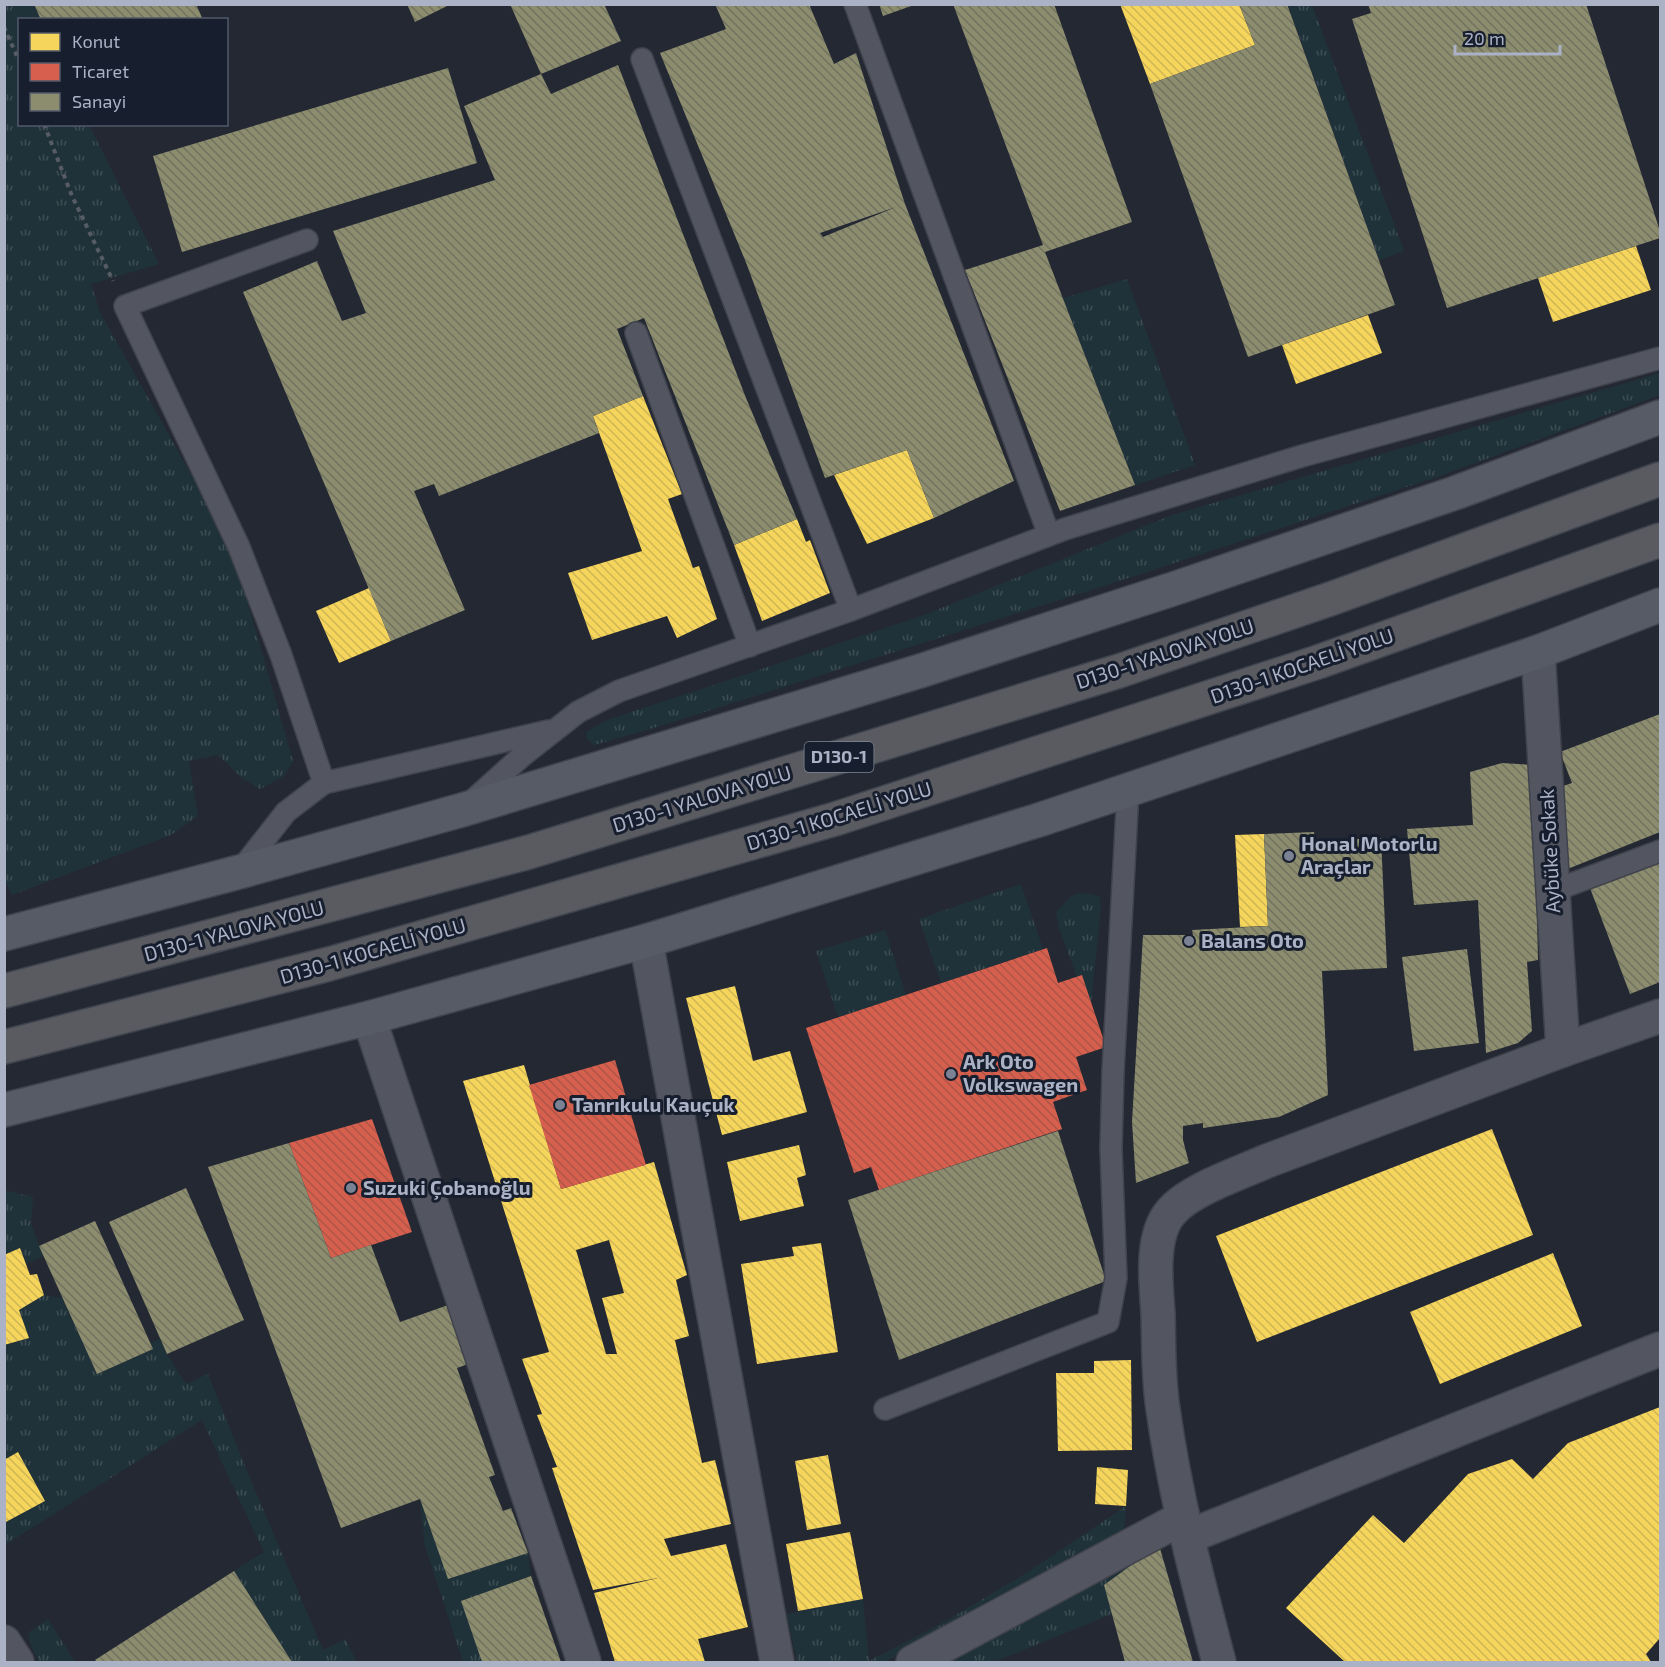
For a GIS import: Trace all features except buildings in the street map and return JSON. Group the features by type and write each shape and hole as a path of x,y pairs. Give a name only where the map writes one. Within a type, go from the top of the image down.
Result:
{"highway":[{"name":"D130-1 YALOVA YOLU","path":"4,991 528,852 1108,674 1333,598 1660,479"},
{"name":"D130-1 KOCAELİ YOLU","path":"4,1048 329,964 835,819 1318,662 1660,540"}],"street":[{"path":"4,934 462,810 909,675 1176,588 1455,493 1660,417"},
{"path":"4,1110 369,1018 646,941 1030,823 1538,652 1660,605"},
{"name":"Aybüke Sokak","path":"1538,652 1563,1050"},
{"path":"646,941 777,1662"},
{"path":"1219,1662 1184,1528 1162,1407 1156,1272 1159,1233 1171,1212 1192,1196 1267,1161 1660,1016"},
{"path":"369,1018 584,1662"},
{"path":"913,1662 1184,1528 1660,1349"},
{"path":"4,1642 17,1662"}],"lane":[{"path":"855,4 1049,535"},
{"path":"642,59 851,610"},
{"path":"307,240 125,306 238,547 281,655 324,783"},
{"path":"636,333 750,646"},
{"path":"462,810 522,756 578,712 619,691 851,610 1049,535 1302,456 1660,358"},
{"path":"239,872 286,812 324,783 555,730"},
{"path":"885,1409 1108,1322 1116,1278 1111,1127 1128,790"},
{"path":"1553,891 1660,850"}],"path":[{"path":"4,27 18,58"},
{"path":"45,126 72,196 125,306"}],"green space":[{"path":"34,4 41,18 18,18 18,126 90,126 159,264 91,284 100,312 197,485 240,576 293,761 284,776 260,789 242,778 218,755 189,761 198,816 171,835 12,895 5,881 4,5"},
{"path":"1288,5 1312,5 1404,251 1379,260"},
{"path":"1127,279 1195,465 1135,485 1063,298"},
{"path":"1660,373 1660,395 1437,477 1107,585 644,731 594,745 587,739 586,732 607,720 919,617 1172,515"},
{"path":"1021,884 1043,949 941,983 919,919"},
{"path":"1080,893 1100,897 1101,906 1091,1004 1082,975 1077,977 1059,928 1056,912 1070,897"},
{"path":"885,930 906,995 838,1017 816,951"},
{"path":"4,1190 33,1197 31,1224 43,1256 26,1264 20,1248 5,1255"},
{"path":"44,1295 62,1298 97,1374 152,1350 151,1343 160,1339 186,1384 208,1374 323,1650 345,1639 357,1662 292,1662 234,1571 264,1552 202,1420 5,1545 5,1345 29,1337 19,1310"},
{"path":"420,1499 449,1579 528,1553 531,1576 461,1601 482,1662 463,1662 425,1546"},
{"path":"1126,1506 1124,1531 885,1662 797,1662 787,1614 863,1599 869,1661 946,1621 1028,1572"},
{"path":"1132,1565 1104,1585 1112,1614 994,1662 944,1662"},
{"path":"48,1619 75,1662 39,1662 32,1649 28,1633"}],"place":[{"name":"Honal Motorlu Araçlar","path":"1289,856"},
{"name":"Balans Oto","path":"1189,941"},
{"name":"Ark Oto Volkswagen","path":"951,1074"},
{"name":"Tanrıkulu Kauçuk","path":"560,1105"},
{"name":"Suzuki Çobanoğlu","path":"351,1188"}]}
